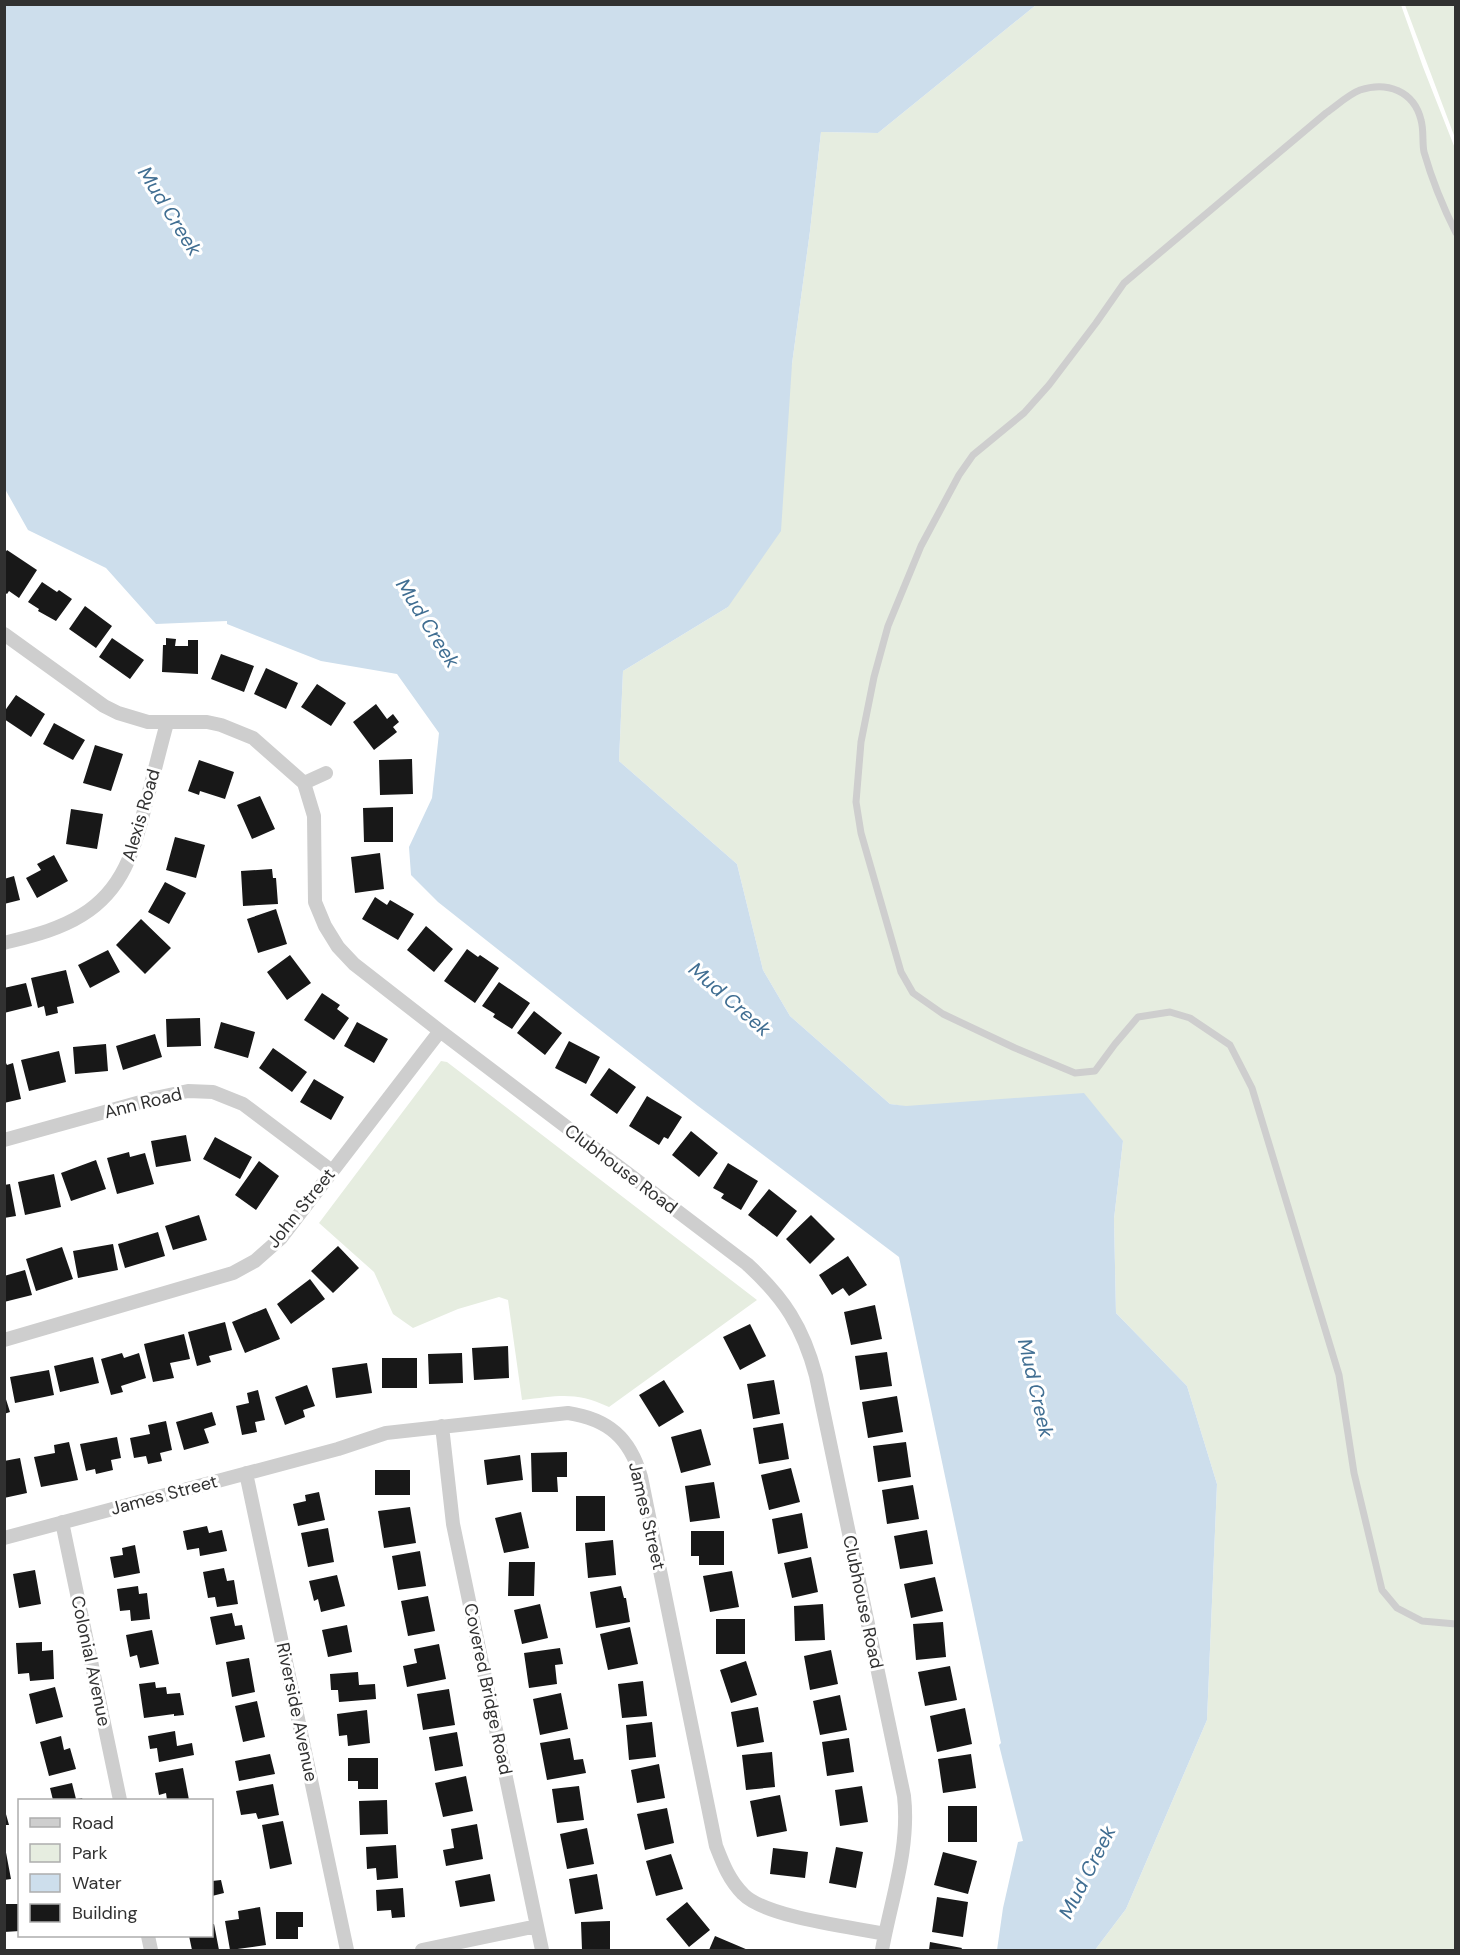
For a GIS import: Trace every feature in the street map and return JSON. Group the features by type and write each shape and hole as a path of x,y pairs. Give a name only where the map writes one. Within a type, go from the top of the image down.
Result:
{"street":[{"path":"4,634 104,706 132,718 167,723 207,722 237,731 253,738 304,783 326,772"},
{"name":"Alexis Road","path":"4,943 51,930 82,915 101,901 122,876 132,855 167,723"},
{"name":"Clubhouse Road","path":"304,783 314,816 315,902 338,947 354,964 440,1031 747,1264 770,1285 797,1323 816,1376 904,1796 904,1846 882,1950"},
{"name":"John Street","path":"4,1340 233,1273 255,1261 281,1238 440,1031"},
{"name":"Ann Road","path":"4,1140 155,1098 188,1091 213,1092 243,1104 332,1171"},
{"name":"James Street","path":"4,1538 338,1449 377,1435 568,1413 601,1421 621,1437 636,1459 716,1845 728,1876 744,1896 772,1912 885,1934"},
{"name":"Covered Bridge Road","path":"442,1426 453,1524 543,1950"},
{"name":"Riverside Avenue","path":"246,1473 347,1950"},
{"name":"Colonial Avenue","path":"62,1522 120,1799"},
{"path":"422,1950 537,1926"}],"lane":[{"path":"1455,233 1438,197 1423,149 1421,119 1409,97 1399,89 1382,86 1359,90 1326,113 1124,283 1096,323 1030,406 973,455 959,475 921,546 888,626 874,677 861,742 856,802 859,824 901,972 913,993 943,1014 1075,1073 1095,1071 1114,1044 1138,1017 1170,1012 1190,1018 1230,1045 1252,1088 1339,1375 1354,1473 1366,1533 1382,1590 1397,1608 1422,1621 1455,1624"}],"green space":[{"path":"1036,5 1401,5 1456,151 1455,1950 1095,1950 1126,1909 1207,1720 1217,1484 1187,1386 1116,1313 1114,1219 1123,1141 890,1104 790,1016 763,970 737,864 619,761 623,671 728,607 792,364 821,132 878,133"},
{"path":"1405,5 1455,5 1455,138"},
{"path":"441,1061 447,1062 757,1300 609,1407 586,1399 566,1396 522,1400 508,1300 499,1297 458,1309 413,1328 393,1314 374,1272 319,1223"}],"water":[{"name":"Mud Creek","path":"4,5 1036,5 878,133 821,132 792,364 781,531 728,607 623,671 619,761 737,864 763,970 790,1016 890,1104 906,1106 1084,1093 1123,1141 1114,1219 1116,1313 1187,1386 1217,1484 1207,1720 1126,1909 1095,1950 997,1950 1003,1908 1018,1842 1023,1841 999,1745 1001,1743 899,1257 581,1015 438,902 411,875 409,847 432,798 439,733 397,674 321,661 227,624 227,621 156,624 106,568 28,530 5,489"}],"building":[{"path":"7,550 37,570 19,598 9,591 7,594 4,592 4,554"},
{"path":"42,582 72,599 56,621 38,611 39,609 28,602"},
{"path":"85,606 112,626 96,648 69,629"},
{"path":"112,638 144,660 130,679 99,657"},
{"path":"166,638 176,639 175,646 188,646 188,640 198,640 198,674 162,672 163,645 166,645"},
{"path":"221,654 254,666 244,692 211,679"},
{"path":"266,668 298,683 286,709 254,694"},
{"path":"317,684 346,703 331,726 301,707"},
{"path":"16,695 45,714 31,737 4,719 4,712"},
{"path":"376,704 387,719 393,714 399,722 393,727 397,732 374,750 353,722"},
{"path":"54,723 85,740 73,760 43,744"},
{"path":"95,745 123,754 111,791 83,783"},
{"path":"412,759 413,794 380,795 379,760"},
{"path":"199,760 234,772 225,799 200,791 199,795 188,791"},
{"path":"260,796 275,829 252,839 237,805"},
{"path":"393,807 393,842 364,842 363,808"},
{"path":"71,809 103,814 97,849 66,844"},
{"path":"175,837 205,845 196,878 166,870"},
{"path":"380,853 384,889 355,893 351,857"},
{"path":"54,855 68,881 37,898 26,878 41,870 37,864"},
{"path":"272,869 273,878 276,878 278,904 243,906 241,871"},
{"path":"14,876 20,900 4,904 4,879"},
{"path":"165,882 186,893 169,924 148,912"},
{"path":"375,897 387,905 390,900 414,914 398,940 362,919"},
{"path":"276,909 287,944 258,953 247,919"},
{"path":"141,919 171,948 145,974 116,945"},
{"path":"426,926 453,949 434,972 407,950"},
{"path":"467,949 499,968 475,1003 444,981"},
{"path":"108,950 120,972 90,988 78,965"},
{"path":"290,955 311,983 287,1000 267,972"},
{"path":"66,970 74,1003 57,1007 58,1013 46,1016 44,1006 38,1008 31,978"},
{"path":"499,982 530,1003 512,1029 493,1017 495,1014 482,1006"},
{"path":"26,983 32,1006 4,1013 4,988"},
{"path":"322,993 340,1005 337,1009 349,1018 334,1040 304,1020"},
{"path":"534,1011 562,1033 545,1055 517,1033"},
{"path":"200,1018 201,1046 167,1047 166,1019"},
{"path":"221,1022 255,1032 248,1058 214,1048"},
{"path":"357,1022 388,1039 374,1063 344,1046"},
{"path":"155,1034 162,1057 123,1070 116,1046"},
{"path":"569,1041 600,1057 586,1084 555,1068"},
{"path":"106,1044 108,1071 75,1074 73,1047"},
{"path":"273,1048 307,1072 292,1092 259,1068"},
{"path":"59,1051 66,1082 29,1091 21,1060"},
{"path":"4,1059 7,1065 13,1063 21,1099 4,1103"},
{"path":"609,1068 636,1087 617,1114 590,1095"},
{"path":"314,1079 344,1097 331,1120 300,1102"},
{"path":"647,1096 682,1117 668,1139 664,1137 659,1145 629,1126"},
{"path":"691,1131 718,1153 699,1177 672,1155"},
{"path":"186,1135 191,1161 156,1167 151,1141"},
{"path":"215,1137 252,1157 240,1179 203,1159"},
{"path":"129,1152 130,1157 145,1153 154,1184 117,1194 107,1158"},
{"path":"96,1160 106,1189 71,1201 61,1173"},
{"path":"259,1161 279,1176 256,1210 235,1195"},
{"path":"728,1163 758,1181 741,1210 721,1198 724,1194 713,1188"},
{"path":"54,1174 61,1207 25,1215 18,1182"},
{"path":"10,1184 16,1216 4,1218 4,1185"},
{"path":"769,1189 797,1211 777,1237 748,1215"},
{"path":"199,1215 207,1240 173,1250 165,1226"},
{"path":"811,1215 835,1239 810,1264 786,1239"},
{"path":"158,1232 165,1256 125,1268 118,1244"},
{"path":"113,1244 118,1270 78,1278 73,1251"},
{"path":"338,1246 359,1268 333,1293 311,1271"},
{"path":"62,1247 73,1279 36,1291 26,1259"},
{"path":"848,1256 867,1285 849,1296 843,1288 832,1295 819,1275"},
{"path":"25,1270 32,1295 4,1302 4,1276"},
{"path":"310,1279 325,1299 291,1324 277,1304"},
{"path":"875,1305 882,1339 851,1345 844,1312"},
{"path":"266,1308 280,1339 245,1353 232,1322"},
{"path":"225,1322 232,1350 209,1356 211,1362 197,1366 188,1332"},
{"path":"750,1324 766,1356 740,1370 723,1337"},
{"path":"184,1334 190,1359 170,1363 174,1378 153,1382 144,1344"},
{"path":"508,1346 509,1378 474,1380 472,1348"},
{"path":"887,1352 892,1386 860,1390 855,1356"},
{"path":"122,1353 124,1358 139,1353 146,1378 121,1386 123,1392 111,1395 101,1359"},
{"path":"462,1353 463,1383 429,1384 428,1354"},
{"path":"93,1357 99,1383 60,1392 54,1366"},
{"path":"382,1358 417,1358 417,1388 382,1388"},
{"path":"367,1363 372,1393 336,1398 332,1368"},
{"path":"49,1370 54,1395 15,1403 10,1377"},
{"path":"664,1380 684,1412 659,1427 639,1395"},
{"path":"774,1380 780,1414 753,1419 747,1384"},
{"path":"307,1385 315,1406 303,1410 305,1417 285,1425 275,1397"},
{"path":"258,1390 265,1420 255,1422 257,1432 242,1435 236,1406 249,1403 247,1393"},
{"path":"4,1393 10,1412 4,1414"},
{"path":"897,1396 903,1432 868,1438 862,1402"},
{"path":"212,1412 216,1425 204,1429 209,1443 184,1450 176,1422"},
{"path":"166,1421 172,1450 160,1453 162,1461 148,1464 146,1456 134,1458 130,1438 150,1434 148,1425"},
{"path":"783,1423 789,1459 759,1464 753,1428"},
{"path":"701,1429 711,1465 681,1473 671,1437"},
{"path":"117,1437 121,1458 111,1460 113,1470 96,1474 95,1469 86,1471 80,1444"},
{"path":"69,1442 78,1480 41,1487 34,1457 55,1453 54,1445"},
{"path":"906,1442 911,1477 878,1482 873,1446"},
{"path":"567,1452 567,1477 557,1477 558,1492 532,1492 531,1453"},
{"path":"520,1455 523,1480 487,1485 484,1460"},
{"path":"20,1458 27,1493 4,1498 4,1461"},
{"path":"791,1468 800,1502 769,1510 761,1475"},
{"path":"375,1470 410,1470 410,1495 375,1495"},
{"path":"714,1482 720,1518 690,1522 685,1486"},
{"path":"913,1485 919,1519 887,1524 882,1490"},
{"path":"319,1492 325,1520 298,1526 293,1504 306,1501 305,1495"},
{"path":"576,1496 605,1496 605,1531 576,1531"},
{"path":"410,1507 416,1543 384,1548 378,1511"},
{"path":"521,1512 529,1548 504,1553 495,1518"},
{"path":"802,1513 808,1548 778,1554 772,1519"},
{"path":"207,1526 209,1533 222,1530 227,1551 200,1556 199,1548 187,1550 183,1531"},
{"path":"328,1528 334,1562 308,1567 301,1533"},
{"path":"927,1530 933,1564 900,1569 894,1536"},
{"path":"691,1531 724,1531 724,1565 699,1565 699,1556 691,1556"},
{"path":"613,1540 616,1575 588,1578 585,1543"},
{"path":"135,1545 140,1573 114,1578 110,1557 123,1555 122,1548"},
{"path":"420,1551 426,1586 398,1590 392,1556"},
{"path":"811,1557 818,1592 792,1598 784,1563"},
{"path":"509,1562 535,1562 534,1596 508,1596"},
{"path":"224,1568 227,1581 234,1580 238,1604 217,1607 215,1597 208,1598 203,1572"},
{"path":"35,1570 41,1604 19,1608 13,1574"},
{"path":"732,1571 739,1607 710,1612 703,1576"},
{"path":"337,1575 345,1606 321,1612 318,1599 314,1601 309,1581"},
{"path":"935,1577 943,1611 911,1618 904,1584"},
{"path":"138,1586 139,1594 147,1593 150,1619 131,1621 130,1610 120,1611 117,1589"},
{"path":"621,1586 624,1598 626,1598 630,1622 596,1628 590,1592"},
{"path":"428,1596 435,1631 408,1636 401,1601"},
{"path":"540,1604 548,1638 522,1644 514,1610"},
{"path":"823,1604 825,1640 795,1641 794,1606"},
{"path":"232,1613 235,1626 242,1625 245,1639 216,1645 210,1617"},
{"path":"716,1619 745,1619 745,1654 716,1654"},
{"path":"943,1622 946,1657 916,1660 913,1624"},
{"path":"347,1625 352,1652 328,1657 322,1630"},
{"path":"630,1627 638,1664 608,1670 600,1634"},
{"path":"152,1630 159,1664 140,1668 137,1655 130,1657 126,1635"},
{"path":"42,1642 42,1651 53,1650 54,1679 30,1681 29,1673 18,1674 16,1643"},
{"path":"439,1644 446,1679 407,1687 403,1666 417,1663 414,1649"},
{"path":"560,1648 563,1664 555,1665 557,1684 529,1688 524,1653"},
{"path":"831,1650 838,1684 810,1690 804,1656"},
{"path":"249,1658 255,1692 232,1697 226,1662"},
{"path":"746,1661 757,1695 731,1703 720,1670"},
{"path":"950,1666 957,1700 925,1706 918,1672"},
{"path":"358,1672 359,1685 375,1684 376,1699 339,1702 338,1690 331,1690 330,1674"},
{"path":"643,1681 647,1716 622,1718 618,1684"},
{"path":"155,1682 156,1688 166,1687 167,1694 180,1693 184,1715 144,1718 139,1684"},
{"path":"55,1687 63,1717 36,1724 29,1694"},
{"path":"449,1689 455,1725 423,1730 417,1694"},
{"path":"561,1693 568,1729 540,1735 533,1699"},
{"path":"840,1695 847,1730 820,1735 813,1701"},
{"path":"257,1701 265,1737 243,1742 235,1706"},
{"path":"758,1707 764,1742 737,1747 731,1712"},
{"path":"965,1708 972,1744 937,1752 930,1716"},
{"path":"367,1710 370,1743 348,1746 347,1735 339,1736 337,1714"},
{"path":"652,1722 656,1757 629,1760 626,1725"},
{"path":"175,1731 177,1746 192,1743 194,1755 159,1762 157,1748 150,1749 148,1736"},
{"path":"457,1732 463,1766 435,1771 429,1737"},
{"path":"61,1736 64,1750 70,1748 76,1769 49,1776 40,1742"},
{"path":"570,1738 574,1760 583,1759 586,1773 547,1780 540,1743"},
{"path":"849,1738 854,1772 827,1776 822,1742"},
{"path":"772,1752 775,1787 746,1790 742,1755"},
{"path":"270,1754 275,1774 239,1781 235,1761"},
{"path":"971,1754 976,1788 943,1793 938,1759"},
{"path":"348,1758 378,1758 378,1789 358,1789 358,1781 348,1781"},
{"path":"659,1764 665,1798 637,1803 631,1770"},
{"path":"183,1768 189,1799 167,1799 166,1793 159,1795 155,1773"},
{"path":"466,1776 473,1811 443,1817 435,1783"},
{"path":"72,1783 76,1799 53,1799 50,1788"},
{"path":"273,1784 279,1815 258,1819 256,1813 241,1815 236,1791"},
{"path":"579,1786 584,1820 557,1823 552,1789"},
{"path":"862,1786 868,1822 840,1826 835,1790"},
{"path":"780,1795 787,1831 757,1837 750,1801"},
{"path":"387,1800 388,1834 360,1835 359,1801"},
{"path":"948,1806 977,1806 977,1842 948,1842"},
{"path":"4,1807 9,1825 4,1825"},
{"path":"667,1808 674,1843 645,1850 637,1814"},
{"path":"283,1821 292,1864 270,1869 262,1825"},
{"path":"477,1824 483,1859 446,1866 443,1850 454,1848 451,1829"},
{"path":"587,1828 594,1864 567,1869 560,1834"},
{"path":"4,1842 11,1879 4,1880"},
{"path":"396,1845 398,1878 377,1880 376,1868 367,1869 366,1847"},
{"path":"836,1847 863,1852 856,1888 829,1883"},
{"path":"773,1848 808,1852 805,1878 770,1874"},
{"path":"943,1852 977,1861 968,1894 934,1885"},
{"path":"671,1854 683,1889 656,1896 646,1861"},
{"path":"490,1874 495,1901 460,1907 455,1881"},
{"path":"597,1874 603,1909 575,1914 569,1879"},
{"path":"221,1880 224,1893 213,1896 213,1881"},
{"path":"403,1888 405,1917 392,1918 391,1910 377,1911 376,1890"},
{"path":"937,1897 968,1902 963,1937 932,1932"},
{"path":"687,1902 710,1930 689,1947 666,1919"},
{"path":"4,1904 18,1904 18,1931 4,1932"},
{"path":"260,1907 266,1945 230,1950 225,1921 239,1919 238,1911"},
{"path":"276,1912 303,1912 303,1927 298,1927 298,1939 276,1939"},
{"path":"610,1921 610,1950 582,1950 581,1922"},
{"path":"214,1924 219,1950 192,1950 189,1937 213,1937"},
{"path":"715,1936 748,1950 709,1950"},
{"path":"930,1942 962,1948 961,1950 929,1950"}]}
